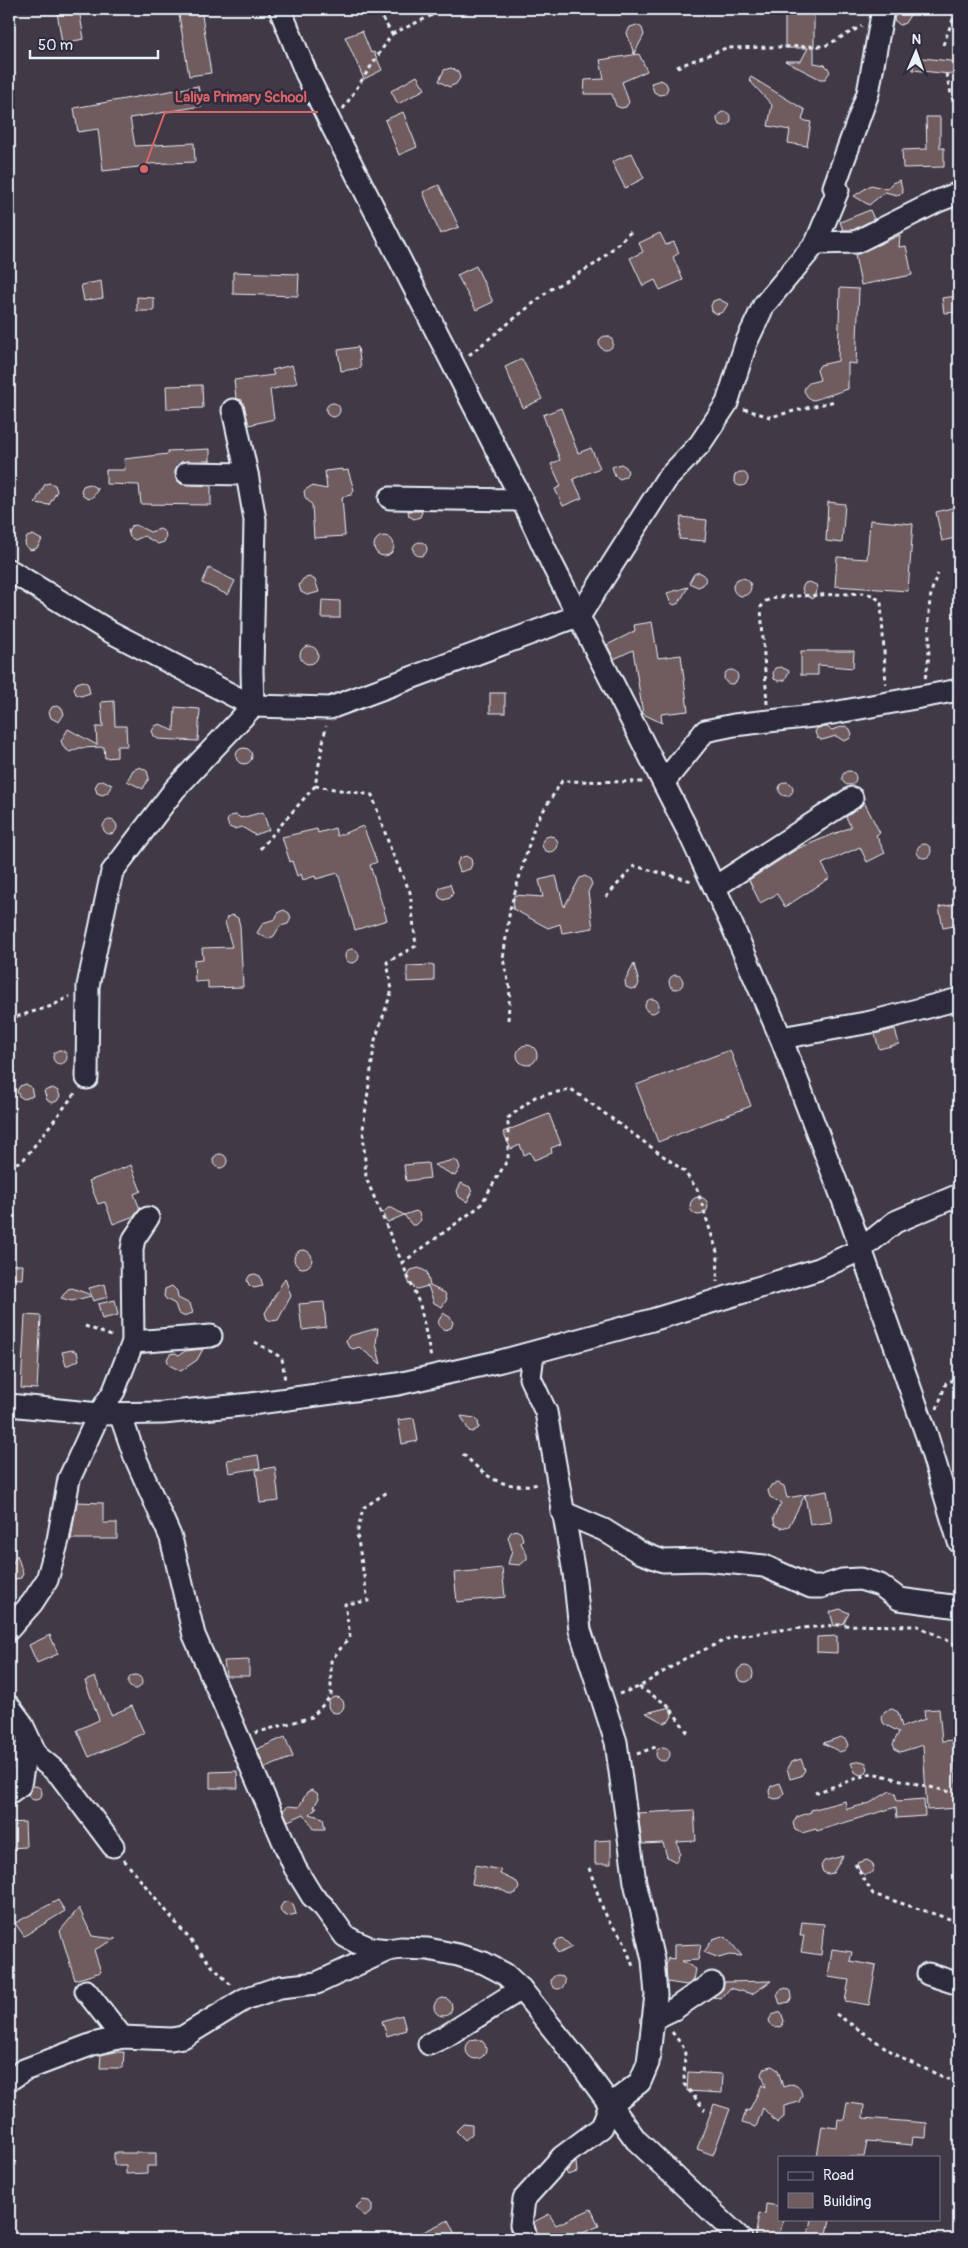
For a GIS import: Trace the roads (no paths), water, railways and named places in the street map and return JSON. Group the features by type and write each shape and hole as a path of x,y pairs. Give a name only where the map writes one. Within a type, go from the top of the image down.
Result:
{"street":[{"path":"280,9 306,73 332,126 522,500 552,564 580,615 715,887 781,1038 860,1250 927,1436 959,1542"},
{"path":"9,570 109,631 253,706 330,708 580,615 666,480 700,444 727,403 746,343 764,305 816,243 838,190 834,187 868,93 882,12"},
{"path":"816,243 856,242 938,201 959,194"},
{"path":"87,1078 88,986 112,872 175,789 253,706 255,520 233,410"},
{"path":"187,473 247,474"},
{"path":"390,498 522,500"},
{"path":"664,782 705,732 734,725 822,715 921,695 959,690"},
{"path":"715,887 852,798"},
{"path":"781,1038 871,1022 959,999"},
{"path":"9,1405 116,1414 251,1404 436,1377 652,1320 819,1269 860,1250 895,1222 959,1195"},
{"path":"148,1218 134,1239 132,1264 134,1296 133,1342 114,1390 116,1414 171,1538 194,1635 237,1738 296,1868 312,1896 324,1907 345,1936 370,1948 388,1950 401,1948 428,1949 476,1960 505,1974 521,1989 636,2140 741,2239"},
{"path":"133,1342 210,1336"},
{"path":"527,2239 521,2225 524,2199 562,2156 602,2127 610,2105 640,2082 648,2062 656,1995 653,1960 635,1882 616,1742 580,1630 574,1573 546,1412 530,1378 533,1352"},
{"path":"489,1364 530,1378"},
{"path":"9,1629 32,1603 47,1580 58,1540 69,1479 116,1414"},
{"path":"562,1512 604,1530 639,1552 663,1561 704,1560 764,1566 811,1587 821,1587 842,1580 860,1579 880,1585 899,1599 959,1607"},
{"path":"9,1706 21,1722 37,1756 59,1774 113,1846"},
{"path":"9,1793 20,1785 28,1739"},
{"path":"9,2080 24,2070 93,2044 122,2037 171,2039 184,2037 245,1999 280,1988 317,1983 388,1950"},
{"path":"928,1974 959,1984"},
{"path":"653,2019 674,2009 712,1983"},
{"path":"429,2044 446,2036 521,1989"},
{"path":"86,1991 122,2037"}],"place":[{"name":"Laliya Primary School","path":"144,169"}]}
